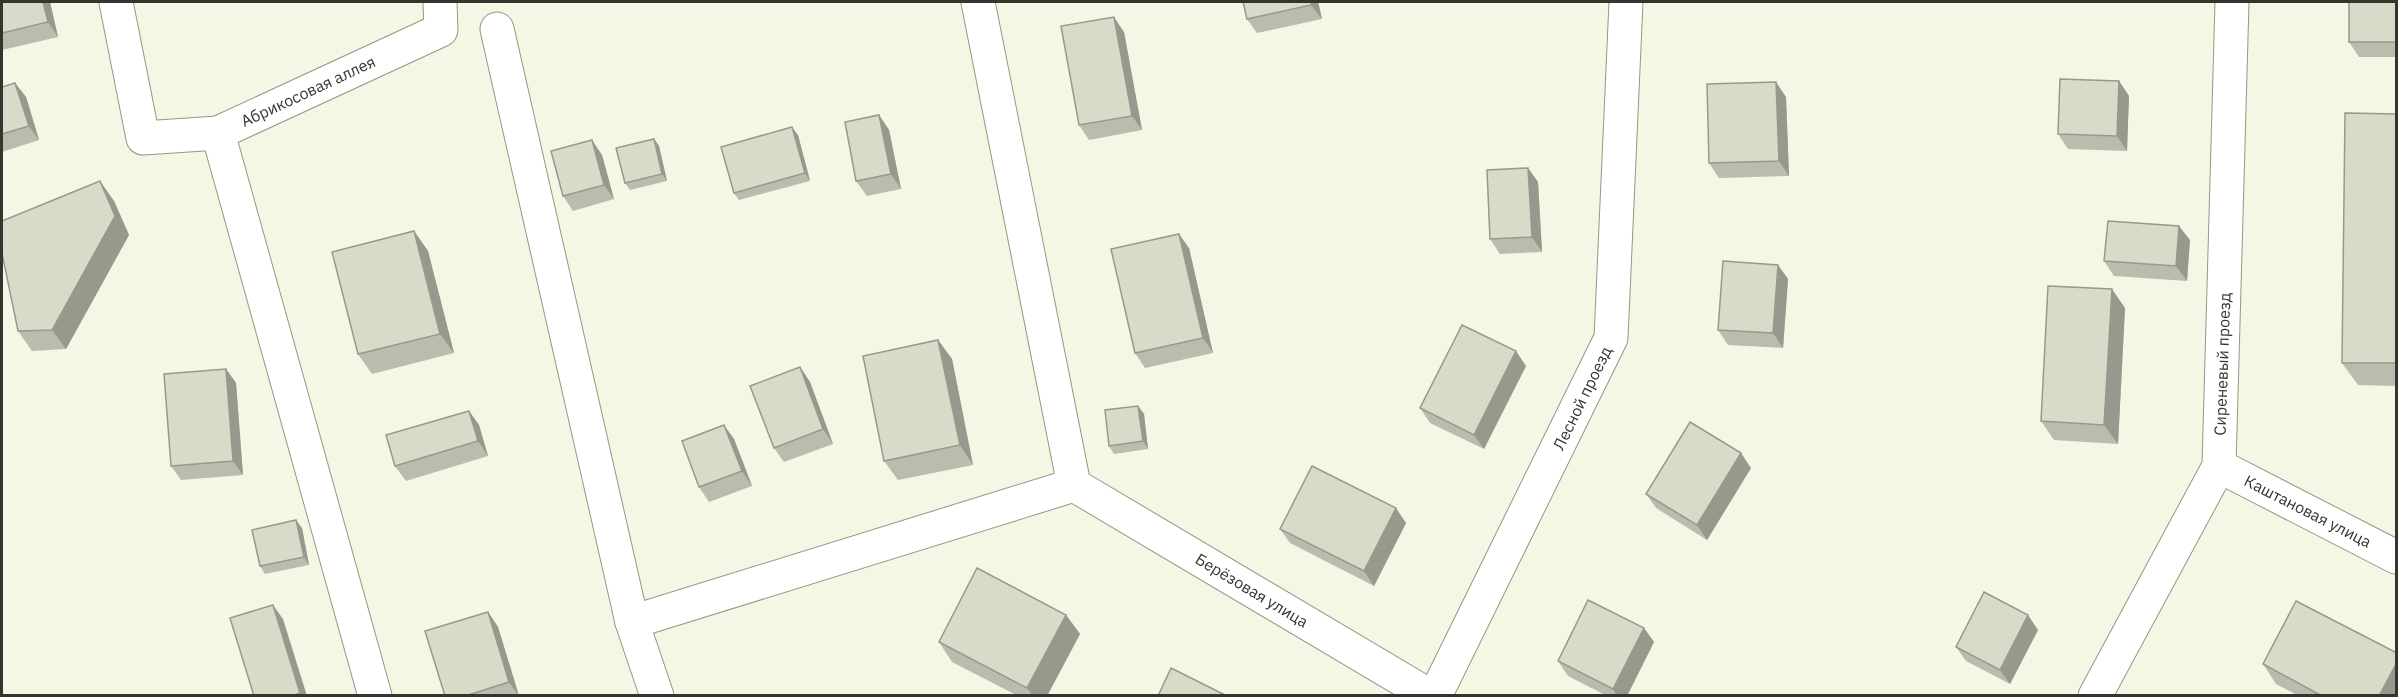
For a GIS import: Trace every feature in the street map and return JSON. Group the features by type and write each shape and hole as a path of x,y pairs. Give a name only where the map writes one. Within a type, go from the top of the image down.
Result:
{"street":[{"name":"Абрикосовая аллея","path":"116,2 143,138 218,133 441,30 440,2"},
{"path":"632,622 1074,485 978,2"},
{"name":"Лесной проезд","path":"1435,696 1611,338 1626,2"},
{"name":"Сиреневый проезд","path":"2095,696 2219,466 2232,2"},
{"path":"497,29 632,622 657,696"},
{"path":"218,133 375,696"},
{"name":"Каштановая улица","path":"2219,466 2397,557"},
{"name":"Берёзовая улица","path":"1074,485 1430,696"}],"building":[{"path":"2,2 43,2 48,22 2,33"},
{"path":"1243,2 1311,2 1311,5 1247,19"},
{"path":"2349,2 2397,2 2397,42 2349,42"},
{"path":"1114,17 1132,116 1079,125 1061,26"},
{"path":"2060,79 2119,81 2117,136 2058,134"},
{"path":"1776,82 1779,161 1709,163 1707,84"},
{"path":"15,83 29,126 2,134 2,87"},
{"path":"2345,113 2397,114 2397,363 2342,363"},
{"path":"879,115 891,174 856,181 845,122"},
{"path":"792,127 805,173 734,193 721,147"},
{"path":"654,139 662,174 625,183 616,148"},
{"path":"592,140 604,185 563,196 551,151"},
{"path":"1528,168 1532,237 1490,239 1487,170"},
{"path":"100,181 115,216 52,330 18,331 2,253 2,221"},
{"path":"2108,221 2179,226 2176,266 2104,261"},
{"path":"414,231 440,334 358,354 332,252"},
{"path":"1179,234 1203,338 1135,353 1111,249"},
{"path":"1723,261 1778,265 1773,333 1718,330"},
{"path":"2048,286 2112,289 2104,425 2041,421"},
{"path":"1462,325 1516,351 1474,435 1420,408"},
{"path":"938,340 960,445 884,461 863,356"},
{"path":"800,367 823,429 774,448 750,386"},
{"path":"226,369 233,461 171,466 164,374"},
{"path":"1138,406 1143,441 1109,446 1105,410"},
{"path":"469,411 478,441 395,466 386,435"},
{"path":"1690,422 1741,453 1697,525 1646,494"},
{"path":"724,425 742,471 699,487 682,441"},
{"path":"1312,466 1396,508 1364,571 1280,529"},
{"path":"296,520 304,557 260,566 252,530"},
{"path":"977,568 1066,615 1027,688 939,642"},
{"path":"1984,592 2028,615 2000,670 1956,647"},
{"path":"1588,600 1644,628 1613,689 1558,661"},
{"path":"2296,601 2397,653 2397,662 2379,696 2322,696 2263,664"},
{"path":"273,605 300,693 292,696 254,696 230,618"},
{"path":"488,612 509,682 465,696 445,696 425,631"},
{"path":"1171,668 1227,696 1158,696"}]}
